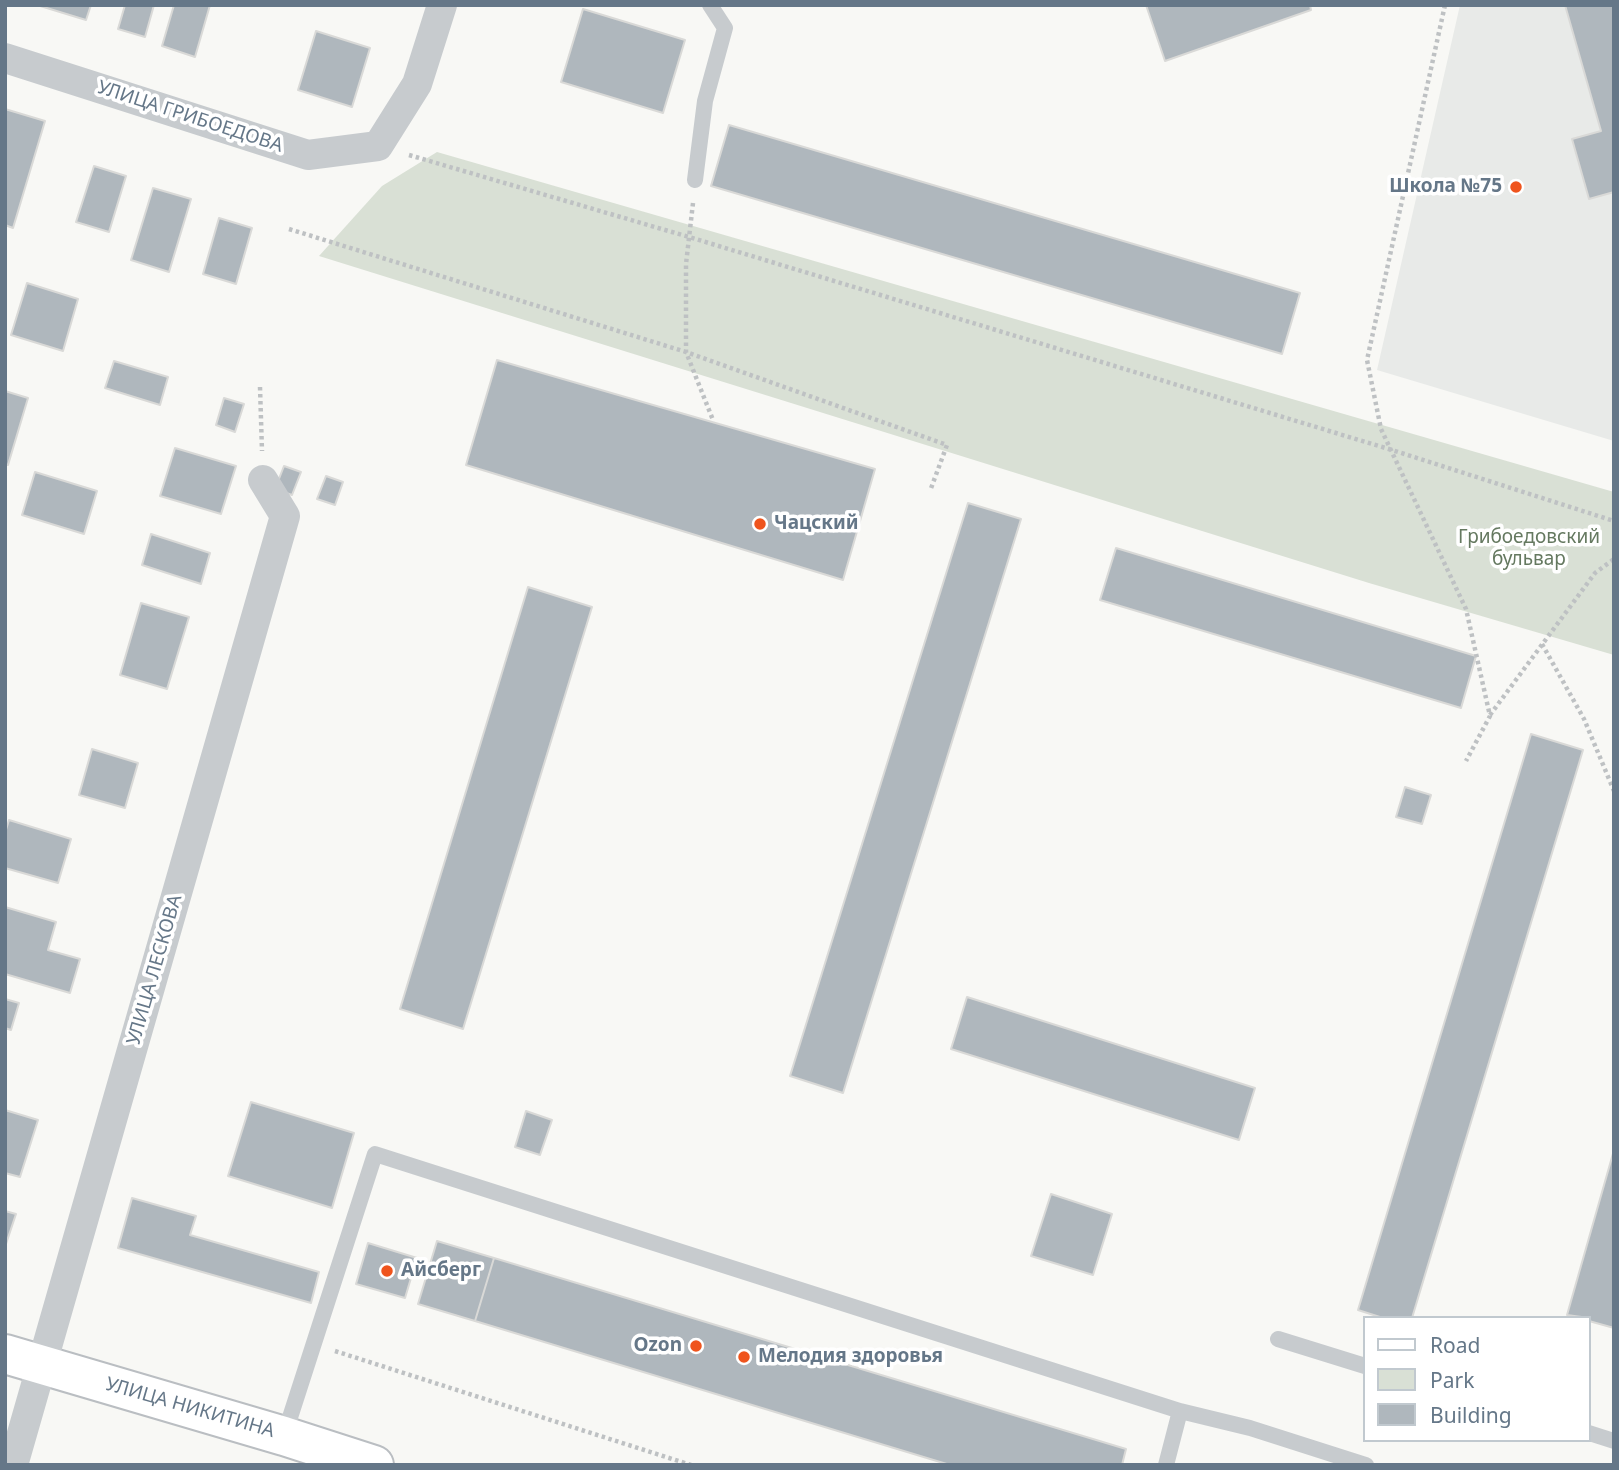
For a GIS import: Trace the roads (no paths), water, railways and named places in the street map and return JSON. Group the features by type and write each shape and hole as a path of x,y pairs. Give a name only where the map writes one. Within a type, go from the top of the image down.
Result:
{"main road":[{"name":"УЛИЦА НИКИТИНА","path":"5,1354 374,1465"}],"street":[{"name":"УЛИЦА ГРИБОЕДОВА","path":"5,58 308,155 378,146 417,84 442,5"},
{"name":"УЛИЦА ЛЕСКОВА","path":"13,1465 285,516 263,480"}],"lane":[{"path":"695,180 705,102 725,28 710,5"},
{"path":"284,1436 375,1154 1180,1411 1250,1427 1366,1465"},
{"path":"1278,1339 1364,1366"},
{"path":"1166,1465 1180,1411"},
{"path":"1591,1434 1614,1441"}],"place":[{"name":"Школа №75","path":"1516,187"},
{"name":"Чацский","path":"760,524"},
{"name":"Айсберг","path":"387,1271"},
{"name":"Ozon","path":"696,1346"},
{"name":"Мелодия здоровья","path":"744,1357"}],"park label":[{"name":"Грибоедовский бульвар","path":"1529,549"}]}
